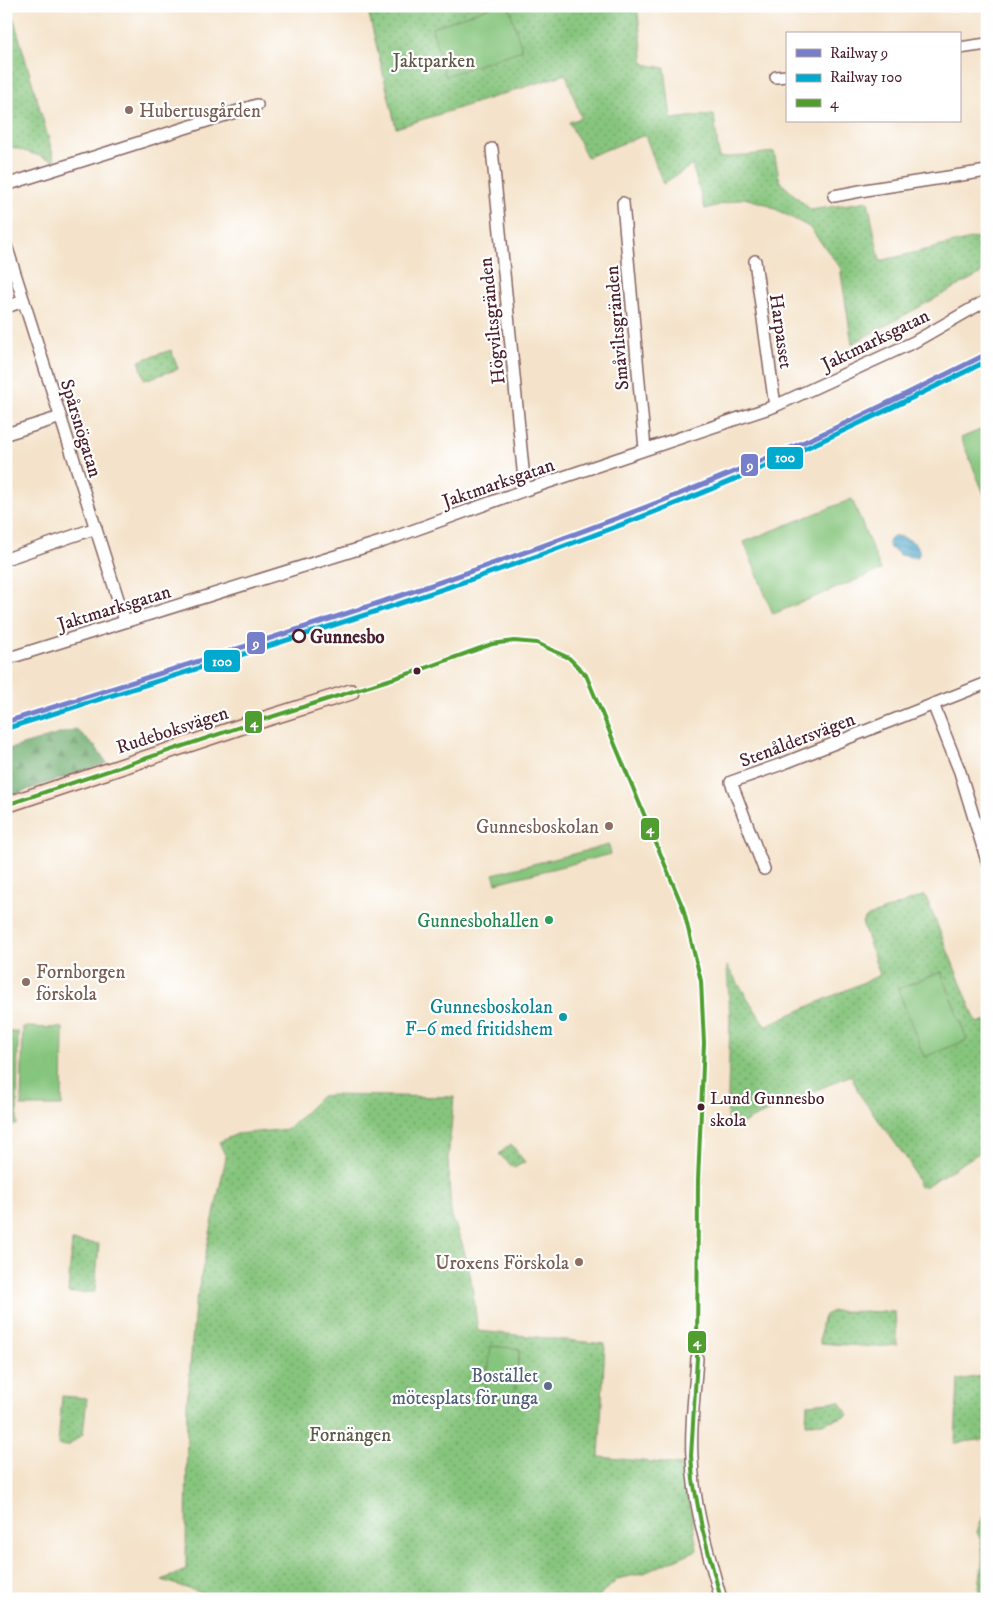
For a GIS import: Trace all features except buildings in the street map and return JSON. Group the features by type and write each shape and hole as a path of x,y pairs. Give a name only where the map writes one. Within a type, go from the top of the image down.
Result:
{"street":[{"path":"960,48 987,44"},
{"path":"6,184 257,105"},
{"name":"Högviltsgränden","path":"492,149 525,490"},
{"path":"834,196 987,171"},
{"name":"Småviltsgränden","path":"623,203 644,450"},
{"name":"Spårsnögatan","path":"6,245 125,621"},
{"name":"Harpasset","path":"755,261 775,406"},
{"name":"Jaktmarksgatan","path":"6,659 384,541 525,490 775,406 914,342 987,300"},
{"path":"6,307 24,301"},
{"path":"6,434 61,417"},
{"path":"6,559 96,528"},
{"name":"Stenåldersvägen","path":"764,869 731,782 774,768 987,683"},
{"name":"Rudeboksvägen","path":"6,805 351,692"},
{"path":"933,704 960,772 987,861"},
{"path":"697,1358 691,1456 693,1480 702,1528 721,1599"}],"green space":[{"path":"6,6 10,6 55,161 6,145"},
{"name":"Jaktparken","path":"367,6 637,6 644,64 665,68 671,119 714,114 719,158 774,152 780,182 811,210 868,201 880,261 987,235 987,270 852,344 840,267 809,227 766,204 744,198 705,209 692,165 663,184 645,135 587,157 569,122 581,118 566,74 396,128"},
{"path":"493,6 509,6 522,50 445,76 432,28"},
{"path":"171,350 178,369 145,380 139,361"},
{"path":"987,427 987,501 961,438"},
{"path":"852,499 881,570 773,614 744,542"},
{"path":"76,729 95,746 107,763 6,797 6,750"},
{"path":"609,845 611,854 496,883 493,874"},
{"path":"925,895 977,1023 987,1020 987,1148 926,1186 920,1187 909,1162 860,1095 851,1075 727,1130 730,1019 727,966 766,1027 880,975 862,922 867,917"},
{"path":"941,972 967,1040 924,1057 898,989"},
{"path":"23,1027 63,1028 62,1106 21,1106"},
{"path":"6,1032 18,1032 17,1125 6,1125"},
{"name":"Fornängen","path":"321,1096 454,1097 448,1159 451,1214 463,1246 471,1278 478,1331 605,1344 599,1457 684,1465 697,1550 644,1573 618,1579 596,1599 220,1599 162,1580 186,1570 187,1404 195,1305 226,1157 219,1142 237,1134 288,1129"},
{"path":"511,1144 525,1162 514,1168 499,1154"},
{"path":"72,1241 99,1244 95,1292 68,1293"},
{"path":"833,1311 895,1312 897,1345 875,1347 820,1343 821,1324 825,1315"},
{"path":"491,1346 520,1349 513,1400 485,1397"},
{"path":"987,1375 987,1439 955,1443 958,1380"},
{"path":"62,1396 87,1398 83,1434 68,1446 58,1445"},
{"path":"840,1401 848,1415 824,1423 806,1424 807,1404"},
{"path":"987,1506 987,1599 978,1599 982,1547 977,1532"}],"water":[{"path":"895,536 909,540 917,546 919,554 917,558 899,555 890,548 888,541"}],"rail line":[{"name":"9","path":"6,722 287,633 566,538 657,503 809,440 987,354"},
{"name":"100","path":"8,728 384,609 570,544 663,509 784,458 987,361"}],"transit line":[{"name":"4","path":"6,805 252,723 417,671 492,644 514,641 537,643 569,658 586,675 683,908 701,981 704,1043 698,1180 697,1358 691,1456 693,1480 702,1528 721,1599"}],"place":[{"name":"Hubertusgården","path":"129,110"},
{"name":"Gunnesbo","path":"299,636"},
{"name":"Gunnesboskolan","path":"609,826"},
{"name":"Gunnesbohallen","path":"549,920"},
{"name":"Fornborgen förskola","path":"26,982"},
{"name":"Gunnesboskolan F–6 med fritidshem","path":"563,1017"},
{"name":"Lund Gunnesbo skola","path":"701,1107"},
{"name":"Uroxens Förskola","path":"579,1262"},
{"name":"Bostället mötesplats för unga","path":"548,1386"}]}
